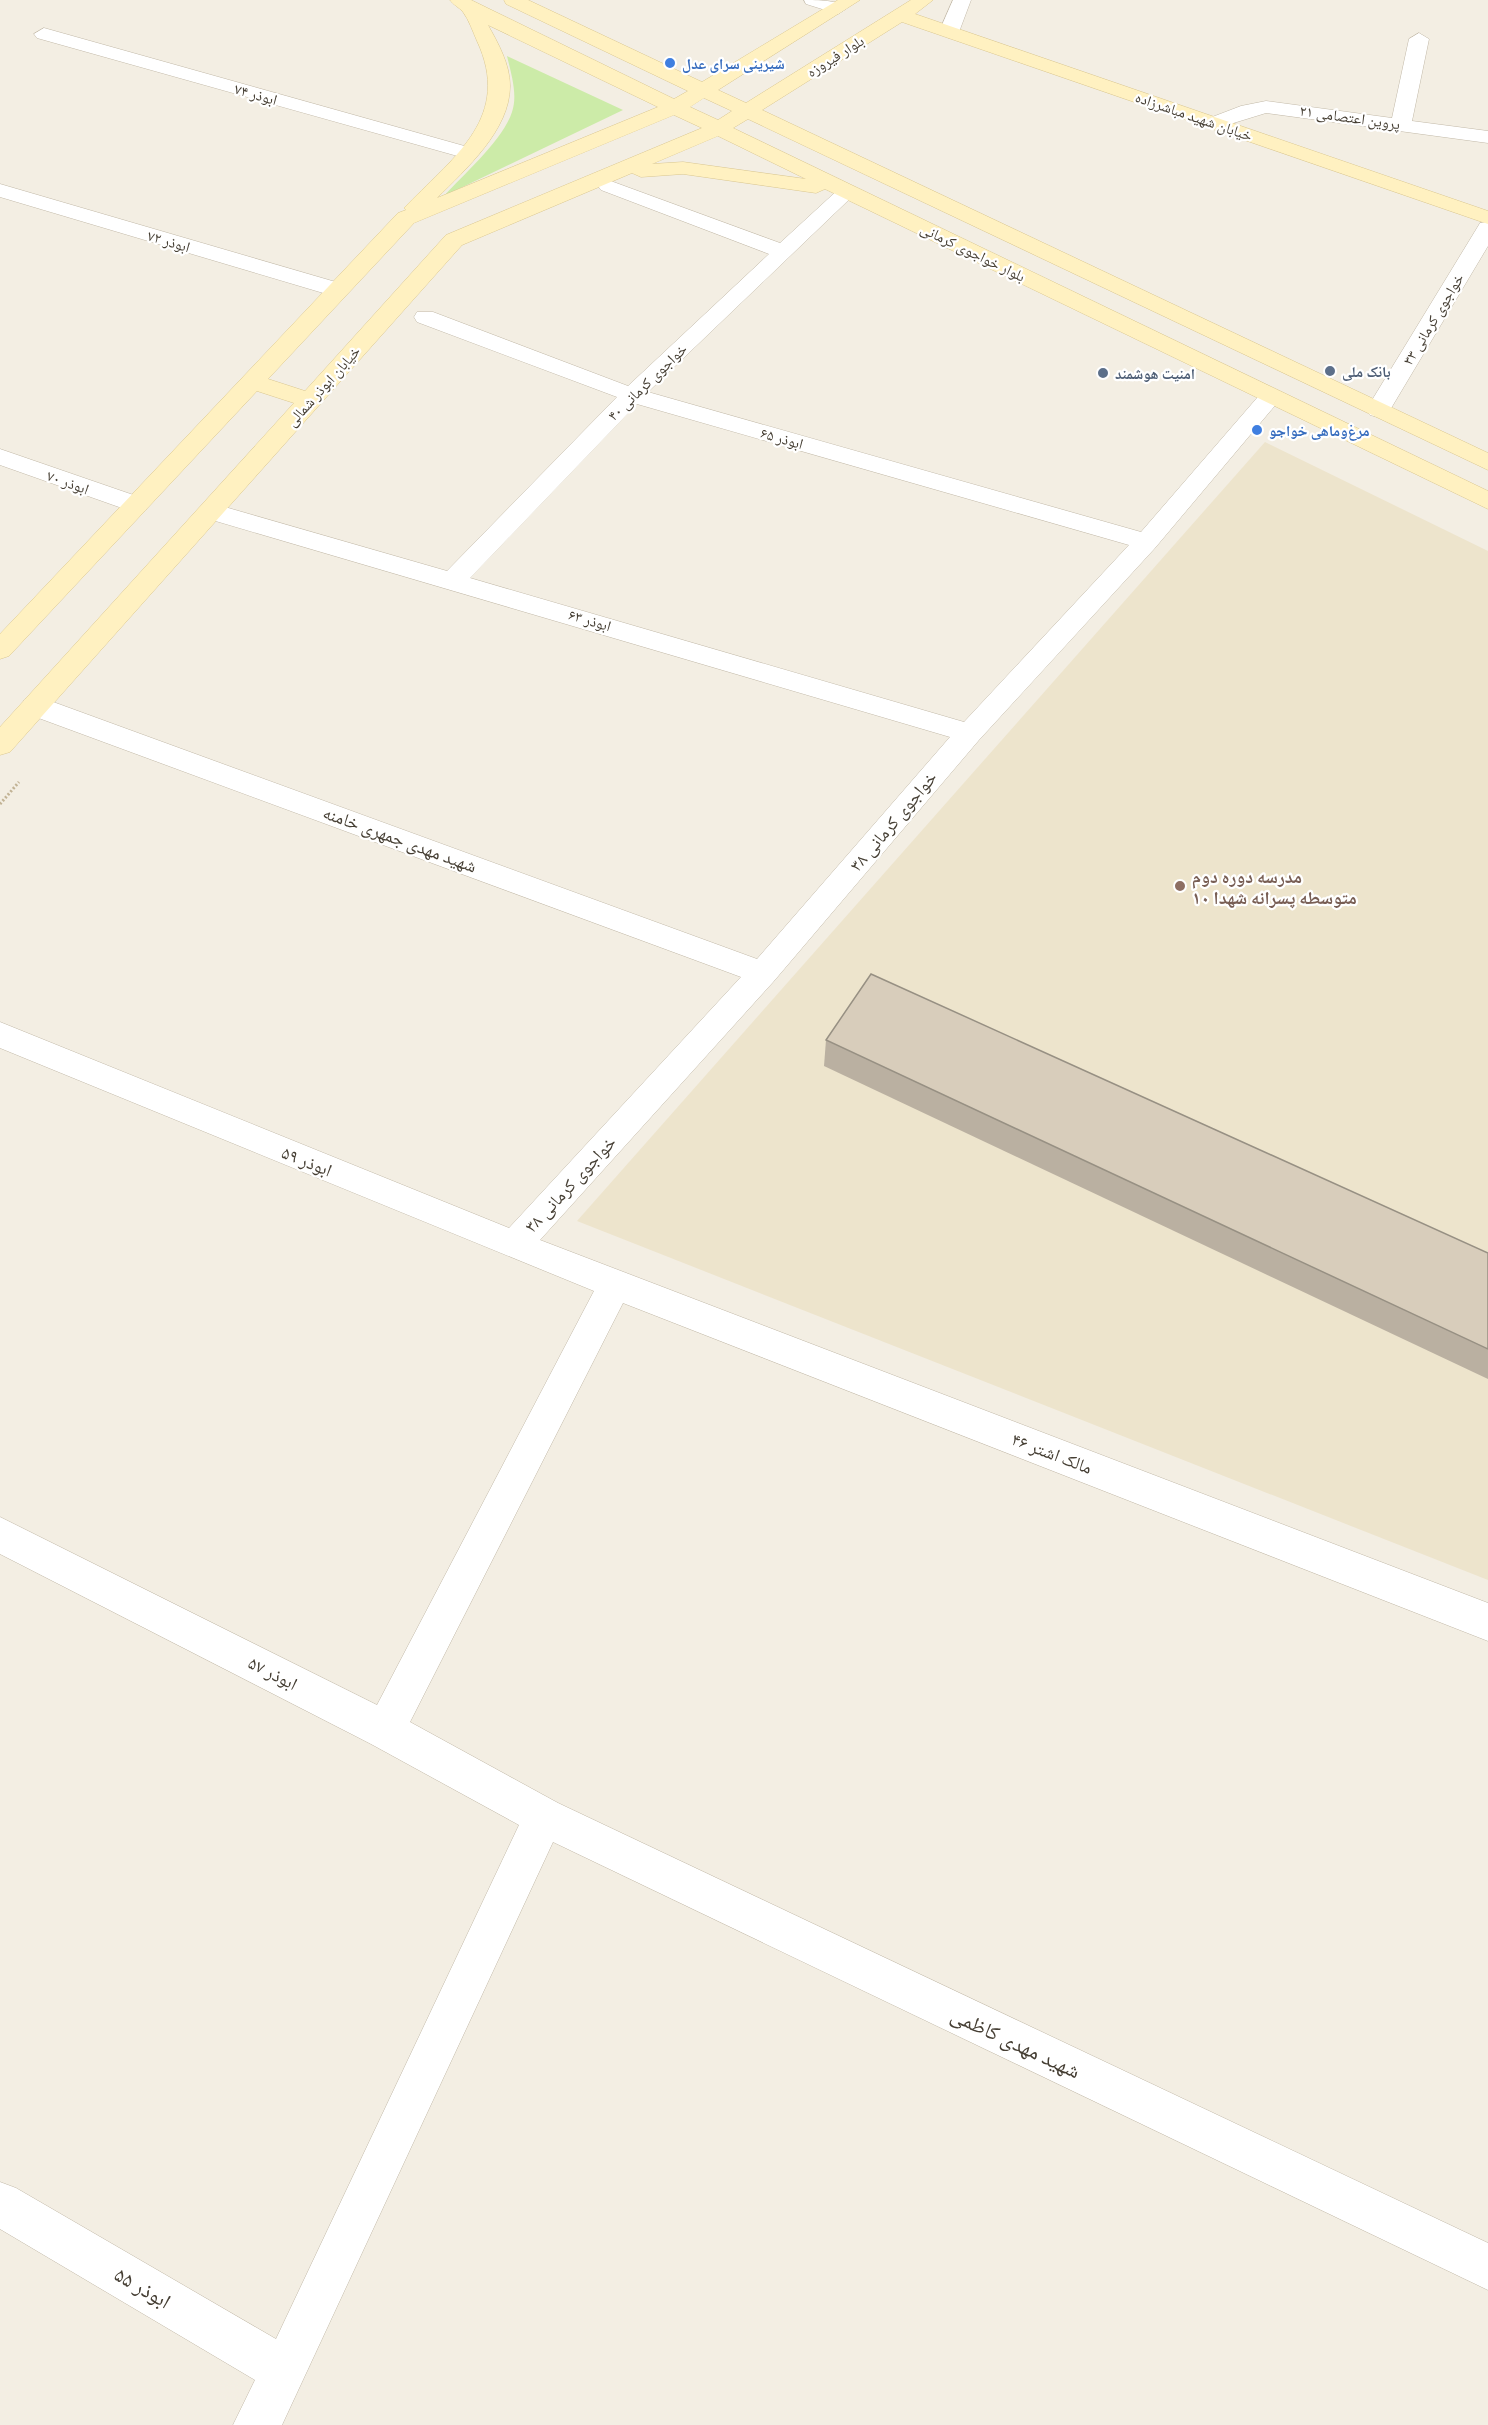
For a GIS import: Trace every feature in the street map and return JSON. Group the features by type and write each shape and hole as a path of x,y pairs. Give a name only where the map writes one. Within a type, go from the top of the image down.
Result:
{"main road":[{"name":"بلوار خواجوی کرمانی","path":"513,0 1488,462"},
{"name":"بلوار فیروزه","path":"718,129 924,0"},
{"path":"406,218 674,108 845,4"},
{"name":"بلوار خواجوی کرمانی","path":"465,5 1488,501"},
{"path":"0,650 468,153 497,112 500,87 495,60 465,5"},
{"name":"خیابان شهید مباشرزاده","path":"900,15 1488,218"},
{"name":"خیابان ابوذر شمالی","path":"0,745 454,240 611,179 718,129"},
{"path":"611,179 683,168 848,191"},
{"path":"252,382 310,400"}],"street":[{"path":"813,0 845,4"},
{"path":"949,32 962,0"},
{"name":"ابوذر ۷۴","path":"44,34 468,153"},
{"path":"1401,124 1419,39"},
{"name":"پروین اعتصامی ۲۱","path":"1214,123 1248,110 1266,107 1488,137"},
{"path":"611,179 784,252"},
{"name":"ابوذر ۷۲","path":"0,190 338,290"},
{"name":"خواجوی کرمانی ۴۰","path":"453,580 633,395 848,191"},
{"name":"خواجوی کرمانی ۳۳","path":"1378,410 1488,228"},
{"name":"ابوذر ۶۵","path":"425,317 633,395 1146,542"},
{"name":"خواجوی کرمانی ۳۸","path":"514,1245 763,974 969,733 1146,542 1271,396"},
{"name":"ابوذر ۷۰","path":"0,457 136,505"},
{"name":"ابوذر ۶۳","path":"211,511 453,580 969,733"},
{"name":"شهید مهدی جمهری خامنه","path":"35,706 763,974"},
{"name":"ابوذر ۵۹","path":"0,1035 615,1284"},
{"path":"385,1730 615,1284"},
{"name":"مالک اشتر ۴۶","path":"615,1284 1488,1622"},
{"name":"ابوذر ۵۷","path":"0,1534 385,1730 544,1817"},
{"path":"257,2425 285,2371 544,1817"},
{"name":"شهید مهدی کاظمی","path":"544,1817 1488,2267"},
{"name":"ابوذر ۵۵","path":"0,2204 285,2371"}],"path":[{"path":"0,804 22,778"}],"shaded area":[{"name":"مدرسه دوره دوم متوسطه پسرانه شهدا ۱۰","path":"1265,442 1488,551 1488,1580 577,1221"}],"green space":[{"path":"507,56 623,110 444,196 492,145 512,112 513,84"}],"building":[{"path":"871,974 1488,1253 1488,1349 826,1040"}],"place":[{"name":"شیرینی سرای عدل","path":"670,63"},
{"name":"بانک ملی","path":"1330,371"},
{"name":"امنیت هوشمند","path":"1103,373"},
{"name":"مرغ‌وماهی‌ خواجو","path":"1257,430"},
{"name":"مدرسه دوره دوم متوسطه پسرانه شهدا ۱۰","path":"1180,886"}]}
